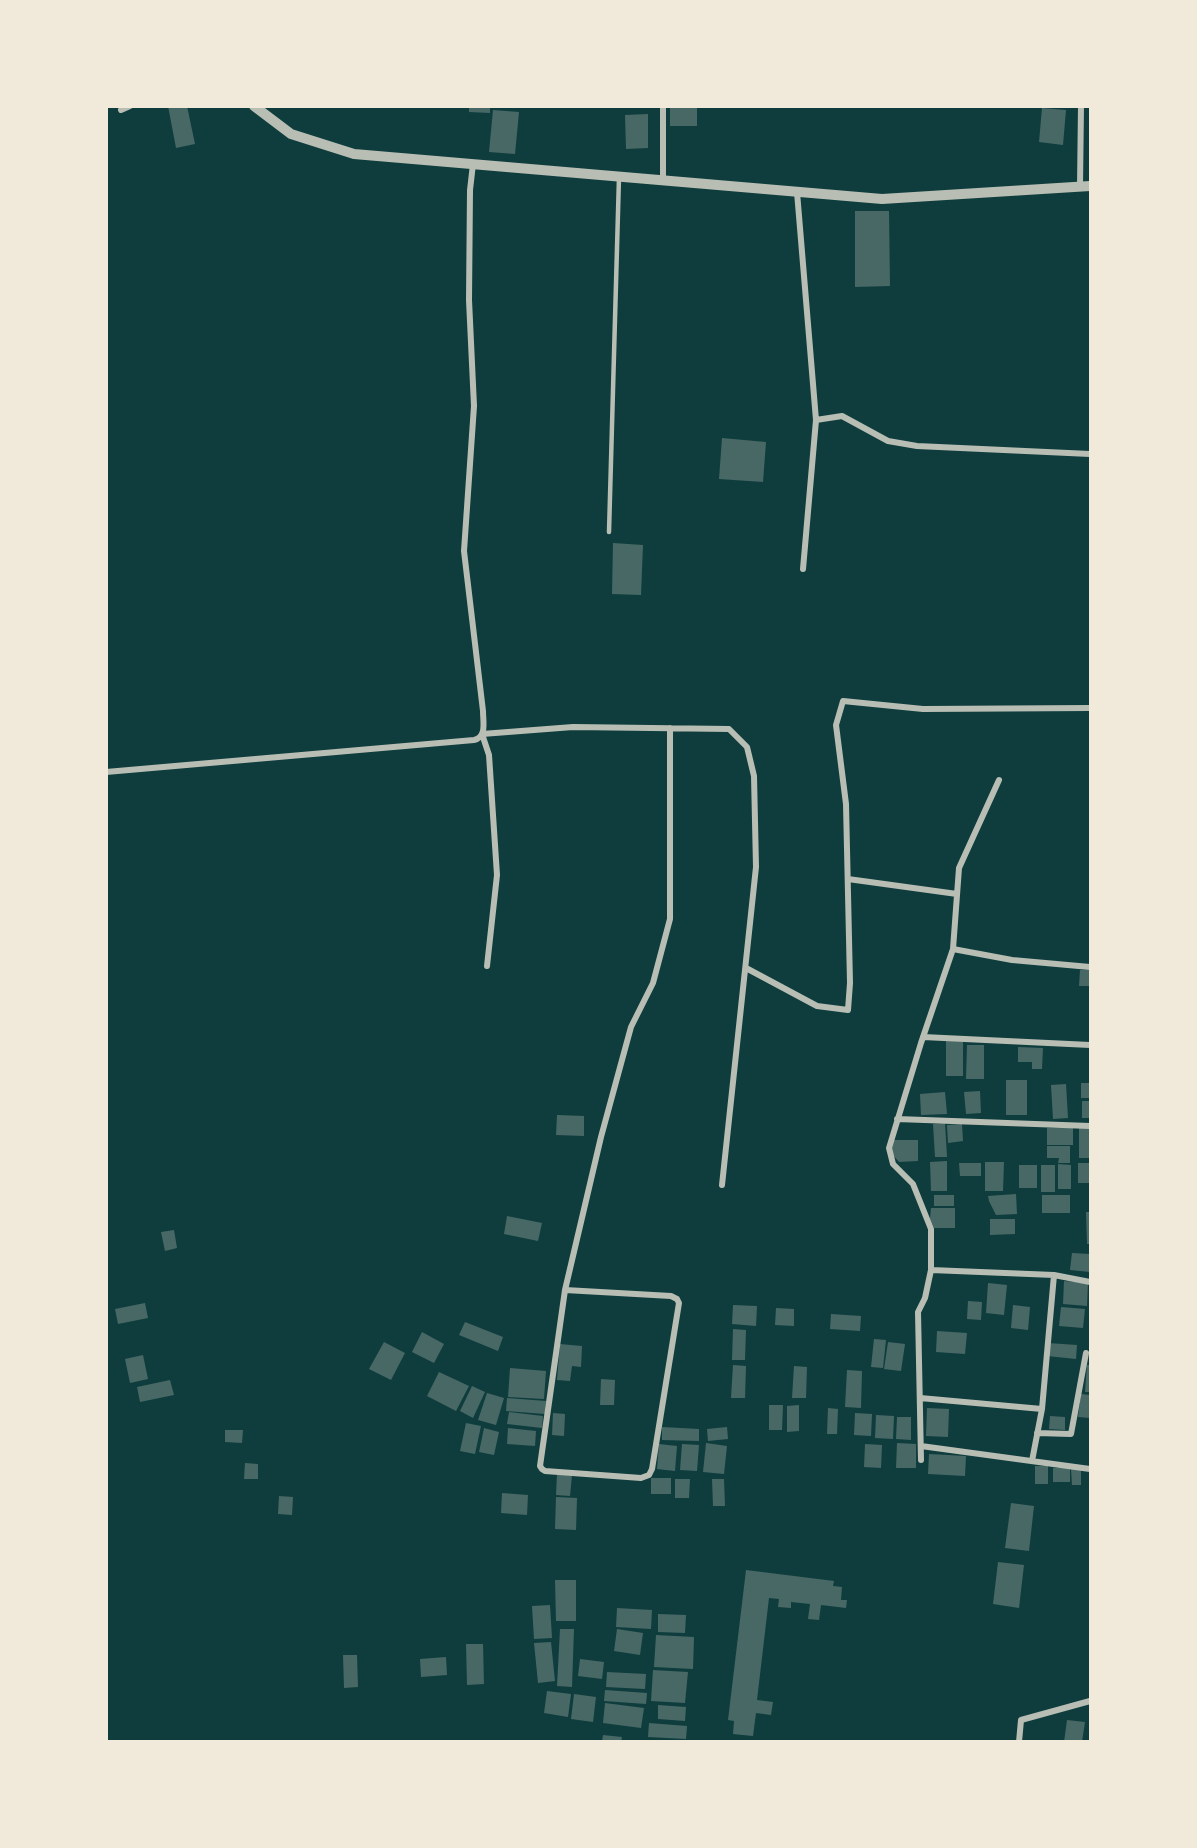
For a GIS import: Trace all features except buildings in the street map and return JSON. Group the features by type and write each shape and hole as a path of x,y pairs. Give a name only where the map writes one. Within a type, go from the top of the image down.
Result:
{"street":[{"path":"121,110 129,106"},
{"path":"254,106 291,134 354,154 882,199 1085,186 1080,106"},
{"path":"663,106 663,180"},
{"path":"473,164 470,190 470,300 474,406 464,551 483,711 483,734 489,755 497,875 487,966"},
{"path":"797,192 816,420 803,569"},
{"path":"816,420 842,416 888,441 917,446 1090,454"},
{"path":"746,969 817,1006 848,1010 850,982 846,804 836,725 843,701 923,710 1090,708"},
{"path":"106,772 474,740 479,739 483,734 573,727 651,726 729,729 747,747 754,776 756,867 722,1185"},
{"path":"565,1290 672,1296 677,1299 679,1304 649,1475 641,1478 542,1469 542,1454 565,1290 601,1137 631,1027 652,983 670,919 670,728"},
{"path":"921,1460 918,1312 925,1298 931,1270 931,1229 913,1184 893,1164 889,1148 953,949 959,868 999,780"},
{"path":"848,879 957,894"},
{"path":"953,949 1012,960 1090,967"},
{"path":"923,1037 1090,1045"},
{"path":"897,1119 1090,1126"},
{"path":"931,1270 1054,1275 1090,1282"},
{"path":"1032,1461 1042,1409 1054,1275"},
{"path":"1037,1433 1071,1434 1086,1353"},
{"path":"920,1398 1042,1409"},
{"path":"921,1446 1090,1469"},
{"path":"1019,1742 1021,1720 1090,1701"}],"lane":[{"path":"609,532 620,177"}]}
